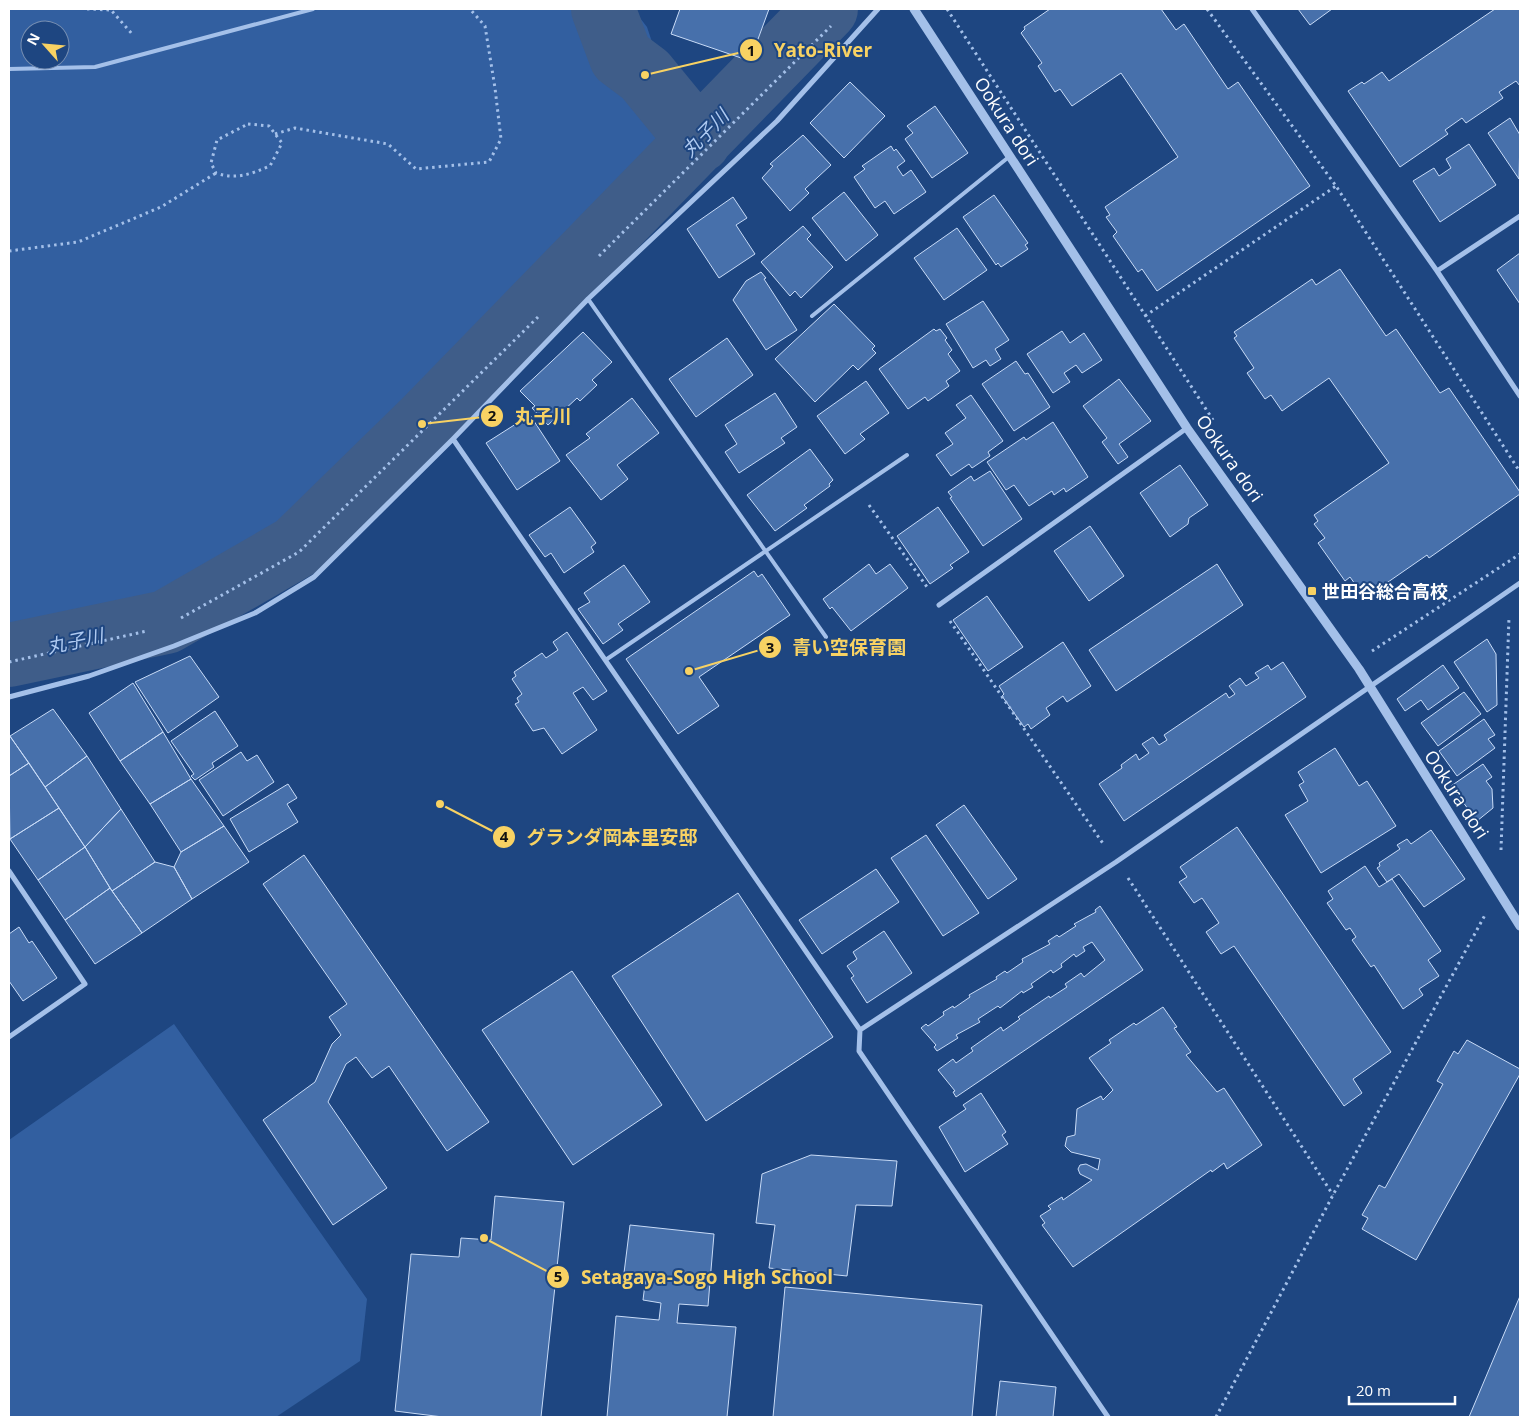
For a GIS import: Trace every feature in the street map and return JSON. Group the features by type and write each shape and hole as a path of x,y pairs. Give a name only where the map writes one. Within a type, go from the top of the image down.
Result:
{"street":[{"path":"9,697 88,676 255,613 314,577 453,439 588,299 777,121 878,9"},
{"name":"Ookura dori","path":"914,9 1188,428 1370,687 1520,926"},
{"path":"1252,9 1437,271 1520,396"},
{"path":"1437,271 1520,216"},
{"path":"939,605 1188,428"},
{"path":"453,439 607,659 860,1030 859,1051 1108,1417"},
{"path":"860,1030 1116,862 1520,583"},
{"path":"9,871 85,984 9,1037"}],"lane":[{"path":"9,69 96,67 313,9"},
{"path":"812,316 1010,156"},
{"path":"588,299 764,552 826,637"},
{"path":"607,659 907,455"}],"path":[{"path":"87,9 111,10 148,52"},
{"path":"275,134 295,128 388,144 416,170 489,162 501,138 498,113 484,26 470,9"},
{"path":"947,9 1215,423"},
{"path":"1207,9 1336,186 1520,472"},
{"path":"593,262 836,21"},
{"path":"248,124 269,126 282,143 270,166 247,175 228,178 216,173 211,163 217,140 248,124"},
{"path":"9,251 78,242 161,207 216,173"},
{"path":"1145,316 1336,186"},
{"path":"174,622 299,552 544,311"},
{"path":"857,488 1116,862 1333,1195"},
{"path":"1364,656 1520,554"},
{"path":"1216,1417 1333,1195 1499,890 1509,613"},
{"path":"9,662 156,629"}],"shaded area":[{"path":"9,9 633,9 647,27 658,60 693,110 695,151 641,207 492,339 310,524 242,570 187,597 122,619 63,633 9,640"},
{"path":"174,1024 367,1299 360,1361 276,1417 9,1417 9,1140"}],"building":[{"path":"680,9 769,9 750,61 671,34"},
{"path":"1050,9 1161,9 1176,30 1184,24 1228,89 1238,82 1310,186 1157,291 1142,269 1138,272 1113,236 1117,232 1106,217 1110,215 1105,207 1178,157 1121,73 1072,106 1060,89 1055,92 1038,66 1042,63 1021,33 1025,29 1024,27"},
{"path":"1298,9 1332,9 1310,25"},
{"path":"1495,9 1520,9 1520,86 1516,81 1499,92 1503,98 1466,123 1462,118 1445,130 1448,134 1400,167 1348,91 1362,82 1364,84 1382,72 1389,81"},
{"path":"850,82 885,116 844,158 810,123"},
{"path":"935,106 968,153 932,178 905,139 913,133 907,126"},
{"path":"1510,118 1520,135 1519,179 1488,133"},
{"path":"803,135 831,165 805,189 809,193 790,211 762,178 773,166 770,164"},
{"path":"1469,144 1496,185 1440,222 1413,181 1434,168 1439,176 1451,168 1446,159"},
{"path":"891,146 894,151 896,149 905,161 897,167 903,176 911,170 926,192 894,214 885,201 875,208 854,177 865,169 862,166"},
{"path":"844,192 878,235 846,261 812,218"},
{"path":"994,195 1028,243 1025,245 1028,249 1001,267 998,263 996,265 963,217"},
{"path":"733,197 747,218 736,225 755,254 719,278 687,229"},
{"path":"803,226 811,235 807,239 833,267 801,298 795,291 790,296 761,262"},
{"path":"957,228 987,270 944,300 914,258"},
{"path":"1520,253 1520,304 1497,270"},
{"path":"1340,269 1386,336 1396,329 1440,393 1449,388 1520,492 1520,494 1429,558 1427,555 1365,598 1350,577 1345,581 1318,543 1325,538 1314,524 1318,521 1314,515 1389,463 1329,378 1282,411 1271,395 1265,399 1247,373 1254,368 1234,338 1237,336 1234,332 1312,279 1316,285"},
{"path":"761,272 797,330 766,350 733,300 746,281"},
{"path":"983,301 1009,340 995,349 1001,359 990,366 986,360 973,368 946,324"},
{"path":"834,304 875,346 872,349 876,353 858,370 853,365 815,402 775,359"},
{"path":"934,329 936,331 940,329 947,338 945,340 952,350 948,354 960,371 946,381 949,386 928,401 925,397 908,409 879,369"},
{"path":"1062,331 1070,343 1084,333 1102,360 1082,373 1076,365 1064,373 1070,382 1053,393 1027,354"},
{"path":"583,332 612,362 592,380 597,385 580,401 577,398 548,425 532,408 535,406 520,391"},
{"path":"727,338 753,375 696,417 669,379"},
{"path":"1016,361 1025,374 1028,373 1050,407 1014,431 982,384"},
{"path":"1119,379 1151,421 1119,444 1128,457 1118,464 1102,442 1107,438 1083,406"},
{"path":"866,381 889,413 860,434 865,439 845,454 817,416"},
{"path":"775,393 797,427 781,438 785,443 739,473 725,452 737,444 725,425"},
{"path":"971,395 1003,441 988,452 990,456 972,468 969,464 951,476 936,455 953,444 945,433 966,418 956,405"},
{"path":"632,398 659,433 617,465 628,479 601,500 566,455 590,438 586,434"},
{"path":"530,415 560,461 517,490 486,443"},
{"path":"1053,422 1088,477 1066,492 1064,488 1054,495 1052,491 1029,506 1014,485 1006,490 987,462 1024,437 1026,440"},
{"path":"810,449 833,480 829,484 830,486 804,505 807,508 775,531 747,495"},
{"path":"1180,465 1208,505 1189,518 1188,524 1170,537 1140,493"},
{"path":"990,471 1022,519 983,546 950,498 952,497 948,492 971,476 974,481"},
{"path":"570,507 596,543 591,547 594,552 564,573 551,553 545,557 529,535"},
{"path":"938,507 969,552 950,565 953,568 930,584 897,536"},
{"path":"1090,526 1124,576 1089,601 1054,551"},
{"path":"869,564 876,574 890,564 908,588 851,631 832,607 830,609 823,599"},
{"path":"1217,564 1243,605 1116,691 1089,650"},
{"path":"624,565 650,602 618,624 623,630 603,644 578,609 590,602 584,593"},
{"path":"754,571 758,577 762,574 790,615 699,677 719,706 678,734 626,659"},
{"path":"987,596 1023,647 988,671 953,620"},
{"path":"567,632 607,691 593,700 583,687 573,693 597,730 562,754 544,728 533,731 515,704 519,702 517,698 522,694 512,679 516,676 514,672 542,653 546,658 558,650 553,642"},
{"path":"1487,639 1496,654 1497,705 1487,712 1454,662"},
{"path":"1063,642 1091,686 1067,702 1063,696 1046,708 1050,715 1031,729 1028,724 1024,727 1002,696 1004,694 999,686"},
{"path":"190,656 219,697 168,733 135,682"},
{"path":"1283,662 1306,697 1124,821 1099,784 1122,768 1121,765 1136,754 1139,760 1149,753 1142,744 1153,737 1159,745 1167,740 1164,735 1226,693 1229,698 1235,694 1229,686 1240,678 1246,686 1259,678 1255,673 1268,665 1271,670"},
{"path":"1443,665 1459,688 1428,710 1421,700 1405,711 1397,699"},
{"path":"133,683 163,732 120,761 89,713"},
{"path":"1464,692 1481,714 1438,746 1421,723"},
{"path":"53,709 87,756 45,787 10,736"},
{"path":"215,711 238,746 212,763 214,767 195,780 191,776 194,774 171,741"},
{"path":"1484,719 1495,735 1488,739 1495,748 1457,776 1439,751"},
{"path":"163,732 191,779 150,804 120,761"},
{"path":"9,735 29,763 9,776"},
{"path":"1335,748 1359,786 1367,781 1396,826 1321,873 1285,815 1308,801 1299,785 1304,782 1298,772"},
{"path":"241,752 247,761 257,755 274,782 223,816 199,780"},
{"path":"87,756 121,809 85,847 45,787"},
{"path":"29,763 59,808 10,839 9,776"},
{"path":"1483,764 1492,777 1486,781 1492,789 1493,808 1477,821 1451,786"},
{"path":"191,779 224,826 181,852 150,804"},
{"path":"288,784 297,798 287,804 298,822 249,852 230,819"},
{"path":"964,805 1017,879 988,899 936,825"},
{"path":"59,808 85,847 38,880 10,839"},
{"path":"121,809 155,862 112,891 85,847"},
{"path":"224,826 249,862 192,899 174,867 181,852"},
{"path":"1237,827 1391,1052 1353,1079 1362,1093 1344,1106 1234,946 1221,954 1206,932 1219,923 1202,898 1194,903 1179,882 1187,877 1180,867"},
{"path":"1431,830 1465,879 1424,907 1399,874 1387,882 1377,868 1380,866 1379,863 1400,849 1397,845 1407,839 1411,844"},
{"path":"926,835 979,913 943,936 891,858"},
{"path":"85,847 110,888 65,920 38,880"},
{"path":"304,855 489,1122 447,1151 389,1066 372,1078 356,1057 346,1064 328,1102 387,1188 333,1225 263,1120 315,1082 332,1044 341,1035 329,1017 347,1004 263,884"},
{"path":"155,862 174,867 192,899 142,933 112,891"},
{"path":"1365,866 1379,887 1392,879 1441,951 1428,960 1439,976 1419,989 1423,995 1403,1009 1374,965 1371,967 1352,940 1356,937 1350,928 1346,930 1327,903 1333,899 1328,891"},
{"path":"876,869 899,902 822,954 799,920"},
{"path":"110,888 142,933 95,964 65,920"},
{"path":"738,893 833,1037 706,1121 612,976"},
{"path":"1100,906 1143,970 956,1097 953,1092 955,1091 938,1070 953,1059 956,1063 973,1051 971,1048 1001,1027 1003,1031 1020,1019 1018,1017 1049,996 1050,998 1067,987 1065,984 1081,973 1084,977 1105,960 1092,942 1083,947 1085,951 1076,957 1074,954 1061,964 1062,967 1053,973 1051,970 1031,984 1033,987 1023,993 1022,991 1000,1008 998,1006 978,1019 980,1022 956,1035 958,1038 937,1051 934,1047 936,1045 921,1028 926,1024 928,1026 944,1015 943,1012 953,1006 954,1008 970,997 969,995 997,979 996,977 1005,971 1007,973 1023,962 1022,959 1050,944 1048,941 1057,935 1059,937 1076,926 1074,924 1096,912 1095,910"},
{"path":"19,927 29,943 32,941 57,978 23,1001 9,981 9,934"},
{"path":"884,931 912,973 867,1003 851,978 854,976 847,966 857,959 853,952"},
{"path":"572,971 662,1105 573,1165 482,1030"},
{"path":"1163,1007 1177,1027 1174,1028 1191,1052 1186,1055 1217,1092 1224,1088 1262,1145 1227,1169 1224,1163 1212,1172 1211,1170 1073,1267 1042,1225 1045,1223 1040,1216 1051,1209 1048,1206 1062,1197 1063,1200 1092,1180 1080,1174 1078,1169 1080,1165 1086,1164 1098,1170 1100,1159 1071,1152 1065,1146 1067,1137 1075,1135 1077,1109 1101,1096 1103,1100 1113,1090 1089,1058 1111,1043 1109,1040"},
{"path":"1467,1040 1520,1069 1520,1074 1416,1260 1362,1229 1368,1218 1362,1215 1379,1185 1385,1188 1443,1084 1437,1081 1454,1051 1458,1054"},
{"path":"981,1093 1006,1132 1002,1135 1008,1144 965,1172 939,1127 966,1109 963,1105"},
{"path":"811,1155 897,1161 892,1206 856,1205 847,1276 769,1268 775,1225 756,1223 762,1174"},
{"path":"495,1196 564,1202 541,1417 443,1417 395,1411 411,1254 459,1257 461,1238 491,1240"},
{"path":"630,1225 714,1234 708,1306 679,1304 677,1323 736,1327 727,1417 607,1417 616,1316 659,1320 661,1303 643,1300 646,1276 624,1273"},
{"path":"785,1287 982,1305 972,1417 773,1417"},
{"path":"1520,1296 1520,1417 1469,1417"},
{"path":"1000,1381 1056,1387 1053,1417 996,1417"}],"waterway":[{"path":"603,9 621,57 645,75 699,141"},
{"name":"丸子川","path":"9,655 166,622 296,547 422,424 826,9"}],"place":[{"name":"Yato-River","path":"645,75"},
{"name":"丸子川","path":"422,424"},
{"name":"世田谷総合高校","path":"1312,591"},
{"name":"青い空保育園","path":"689,671"},
{"name":"グランダ岡本里安邸","path":"440,804"},
{"name":"Setagaya-Sogo High School","path":"484,1238"}]}
